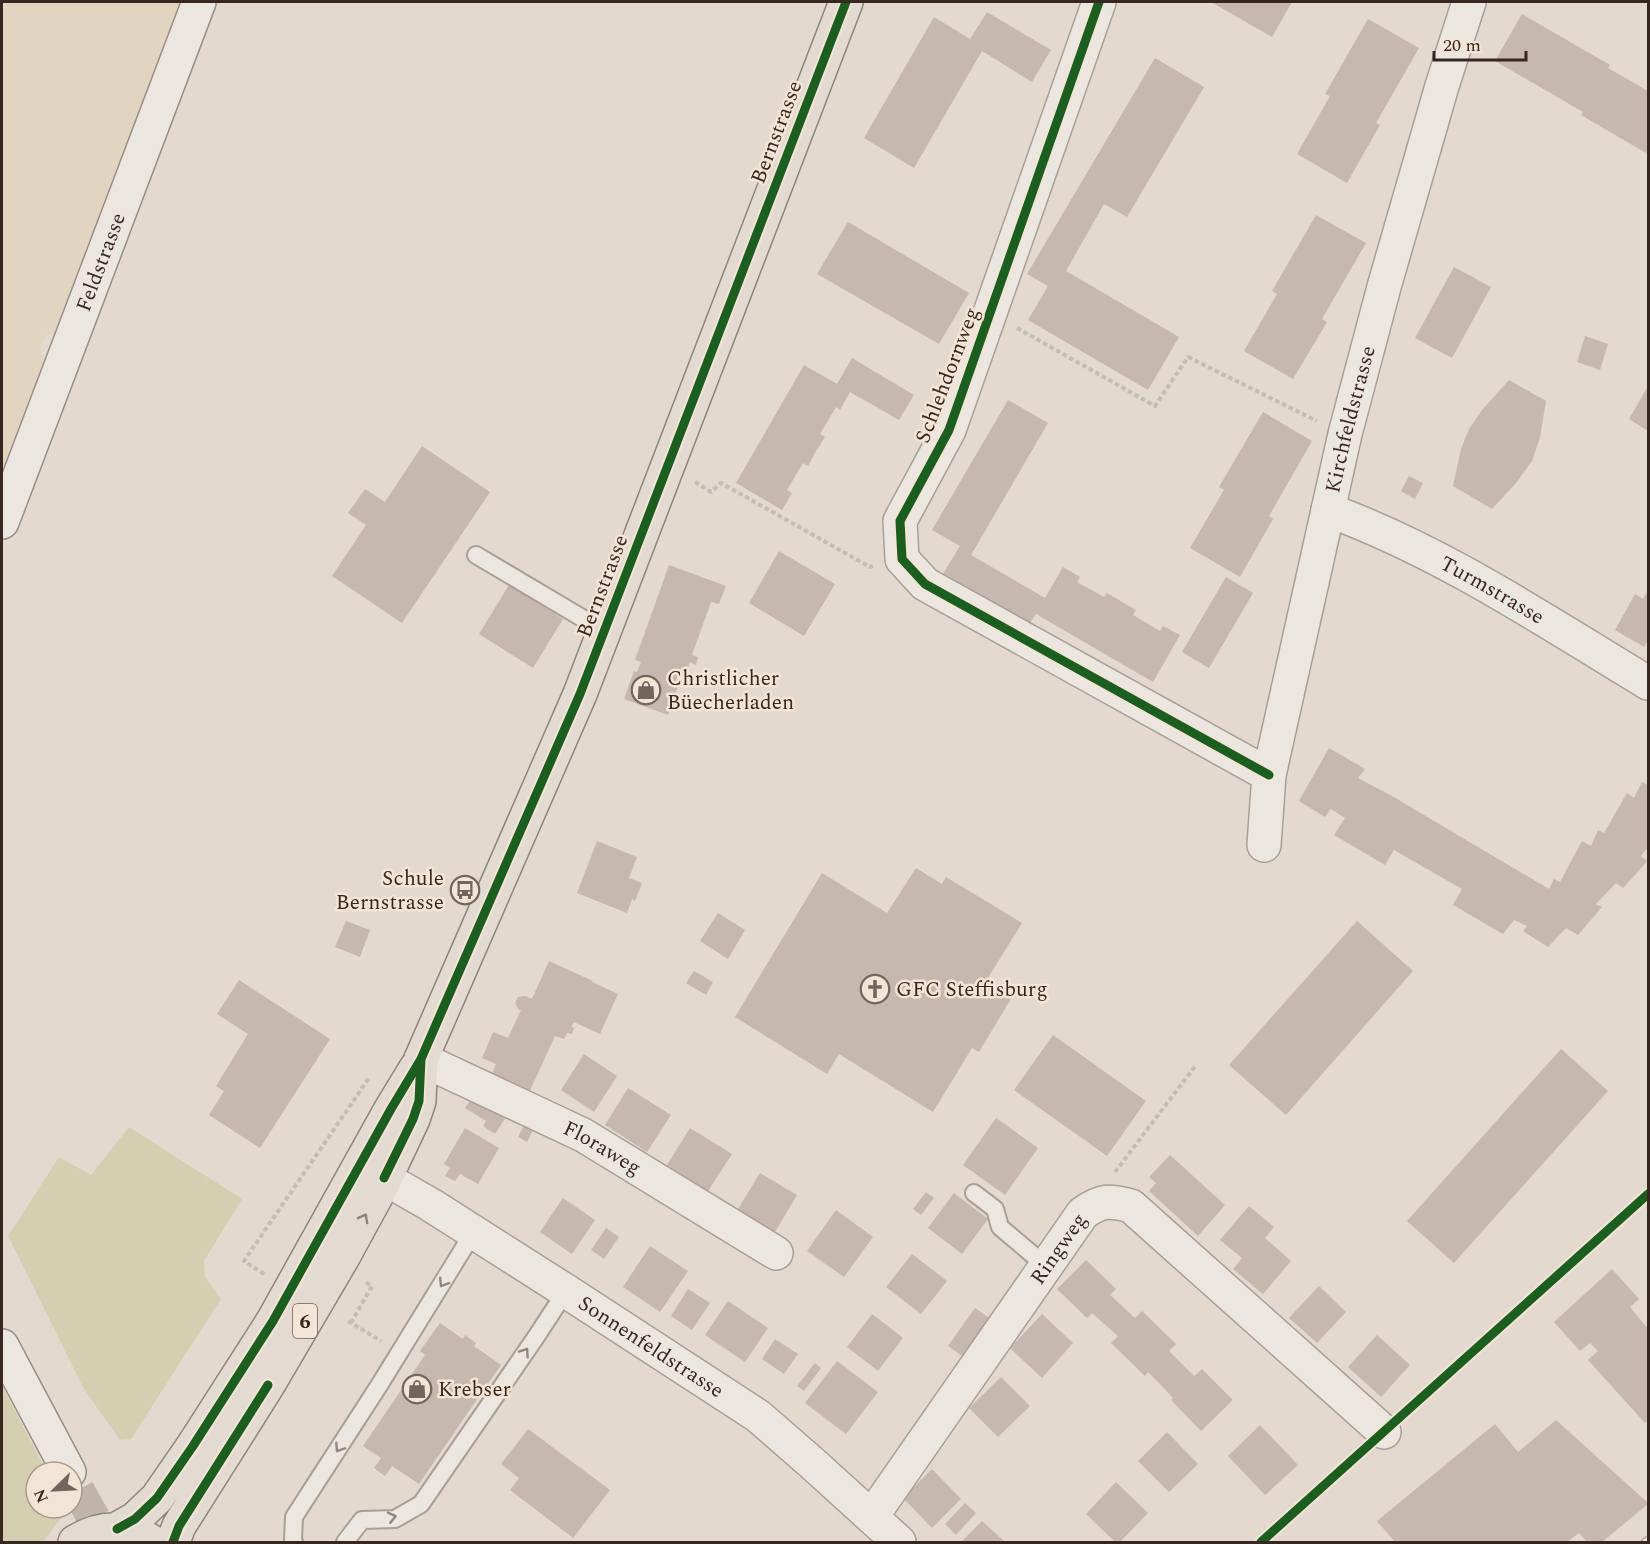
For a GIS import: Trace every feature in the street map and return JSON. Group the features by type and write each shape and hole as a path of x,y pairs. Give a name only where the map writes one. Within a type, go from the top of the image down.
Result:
{"main road":[{"name":"Bernstrasse","path":"173,1542 179,1526 268,1385 343,1257 413,1119 421,1082 422,1059 580,694 846,2"},
{"name":"6","path":"117,1529 135,1519 157,1498 193,1446 273,1321 391,1109 422,1059"},
{"path":"75,1542 98,1531 117,1529 145,1537 152,1542"}],"street":[{"name":"Feldstrasse","path":"2,522 199,2"},
{"name":"Schlehdornweg","path":"902,559 900,521 949,430 1099,2"},
{"name":"Kirchfeldstrasse","path":"1264,845 1269,775 1345,434 1442,86 1469,2"},
{"name":"Turmstrasse","path":"1328,510 1363,523 1467,574 1648,683"},
{"path":"902,559 925,584 1269,775"},
{"name":"Floraweg","path":"422,1059 583,1135 776,1253"},
{"name":"Sonnenfeldstrasse","path":"384,1178 566,1291 758,1416 899,1542"},
{"name":"Ringweg","path":"872,1516 1083,1213 1098,1203 1113,1201 1131,1206 1384,1432"},
{"path":"2,1346 62,1460"}],"lane":[{"path":"476,555 604,631"},
{"path":"974,1193 995,1209 1000,1227 1046,1266"},
{"path":"294,1542 294,1517 380,1384 473,1233"},
{"path":"345,1542 362,1520 395,1518 421,1504 566,1291"}],"path":[{"path":"990,313 1155,406 1188,357 1345,434"},
{"path":"668,467 711,492 721,483 870,567 902,559"},
{"path":"1083,1213 1196,1065"},
{"path":"269,1277 244,1261 375,1069"},
{"path":"372,1286 349,1322 387,1345"}],"shaded area":[{"path":"2,2 182,2 56,333 45,336 40,348 45,360 2,475"},
{"path":"129,1127 242,1199 204,1261 205,1277 221,1299 131,1439 120,1440 84,1389 8,1236 59,1157 91,1175"},
{"path":"2,1386 41,1460 24,1460 24,1520 60,1520 43,1542 2,1542"}],"building":[{"path":"1211,2 1292,2 1272,37"},
{"path":"987,12 1051,50 1032,82 982,51 914,168 864,138 934,17 970,39"},
{"path":"1522,14 1610,65 1608,68 1648,91 1648,148 1646,153 1581,115 1583,112 1495,61"},
{"path":"1368,19 1419,48 1376,123 1380,125 1347,183 1297,154 1330,96 1325,94"},
{"path":"1155,58 1204,87 1127,217 1104,204 1066,271 1179,337 1148,390 1028,320 1048,286 1027,274"},
{"path":"1316,215 1366,243 1322,319 1327,322 1293,379 1244,351 1277,294 1272,291"},
{"path":"848,222 969,293 939,344 817,274"},
{"path":"1454,267 1491,287 1452,358 1415,338"},
{"path":"1585,336 1608,344 1600,370 1577,362"},
{"path":"852,358 914,395 899,420 850,392 840,410 836,407 820,434 825,437 808,466 803,463 787,490 792,493 782,510 736,483 804,365 837,384"},
{"path":"1509,380 1546,401 1540,437 1532,461 1492,509 1453,486 1461,449 1469,429 1482,410"},
{"path":"1648,386 1648,431 1629,419"},
{"path":"1008,400 1048,423 971,555 1045,598 1063,567 1080,577 1077,582 1104,597 1107,593 1136,610 1133,615 1160,631 1163,626 1180,635 1153,682 1036,614 1029,624 943,574 960,546 932,530"},
{"path":"1263,412 1312,441 1269,516 1273,519 1240,577 1190,548 1224,490 1219,487"},
{"path":"422,446 490,492 402,623 332,576 366,525 348,513 365,489 385,502"},
{"path":"1409,476 1423,483 1415,499 1401,491"},
{"path":"779,551 835,584 804,636 749,603"},
{"path":"669,565 726,586 719,604 711,602 692,655 698,657 696,665 690,662 685,678 678,675 674,685 678,686 668,715 624,699 634,671 637,672 641,662 635,660"},
{"path":"1226,577 1253,593 1209,668 1182,652"},
{"path":"509,585 563,619 533,668 479,634"},
{"path":"1648,590 1648,640 1644,647 1615,630 1635,594 1643,599"},
{"path":"1329,748 1365,769 1358,778 1549,889 1554,879 1560,882 1582,841 1591,846 1598,830 1604,833 1627,793 1634,798 1642,782 1648,785 1648,847 1641,856 1647,861 1623,888 1616,883 1596,904 1602,907 1578,935 1566,928 1548,947 1523,931 1527,926 1514,920 1503,934 1453,905 1462,889 1394,850 1385,865 1334,835 1345,818 1331,809 1325,817 1299,801"},
{"path":"597,841 637,857 629,878 642,883 627,913 577,893"},
{"name":"GFC Steffisburg","path":"916,868 942,884 946,877 1022,923 986,981 1012,997 979,1052 972,1048 933,1112 839,1054 827,1074 735,1017 822,873 887,913"},
{"path":"718,913 745,930 728,959 700,941"},
{"path":"346,921 370,930 360,957 335,947"},
{"path":"1357,921 1413,971 1286,1115 1229,1065"},
{"path":"549,961 618,994 600,1034 574,1022 571,1027 574,1028 572,1034 567,1033 564,1039 555,1036 527,1097 489,1081 496,1064 482,1058 493,1032 508,1038 521,1010 515,1003 518,997 525,996 532,999"},
{"path":"694,971 713,982 706,995 686,983"},
{"path":"239,980 330,1039 260,1148 209,1115 224,1091 216,1086 248,1034 217,1014"},
{"path":"1053,1035 1146,1101 1107,1156 1014,1090"},
{"path":"1561,1049 1608,1091 1454,1263 1407,1221"},
{"path":"584,1054 617,1076 594,1112 561,1090"},
{"path":"628,1088 671,1115 647,1152 605,1125"},
{"path":"472,1098 508,1114 495,1134 483,1126 486,1121 465,1108"},
{"path":"996,1118 1038,1148 1005,1195 963,1165"},
{"path":"527,1119 536,1124 527,1142 518,1137"},
{"path":"465,1128 499,1148 478,1184 460,1174 455,1181 445,1176 450,1168 444,1164"},
{"path":"690,1128 732,1154 708,1191 667,1165"},
{"path":"1170,1155 1225,1205 1198,1236 1149,1191 1156,1183 1149,1177"},
{"path":"760,1173 797,1195 775,1232 738,1209"},
{"path":"926,1192 934,1198 921,1215 913,1209"},
{"path":"954,1193 988,1219 962,1254 928,1228"},
{"path":"563,1198 595,1220 572,1254 540,1232"},
{"path":"1249,1206 1274,1227 1265,1238 1291,1261 1263,1294 1233,1269 1242,1258 1220,1240"},
{"path":"836,1210 873,1237 844,1277 807,1251"},
{"path":"606,1228 619,1237 604,1259 591,1250"},
{"path":"650,1246 688,1271 660,1312 623,1287"},
{"path":"912,1254 947,1281 921,1314 886,1287"},
{"path":"1086,1260 1116,1289 1110,1295 1135,1318 1142,1311 1176,1344 1169,1351 1194,1376 1202,1369 1233,1400 1201,1431 1148,1372 1145,1376 1111,1343 1118,1336 1092,1313 1087,1318 1057,1289"},
{"path":"1612,1269 1639,1299 1630,1307 1648,1329 1648,1420 1645,1423 1588,1360 1598,1351 1590,1343 1580,1351 1554,1322"},
{"path":"1319,1286 1346,1312 1317,1343 1289,1318"},
{"path":"688,1289 710,1303 692,1330 671,1316"},
{"path":"728,1301 768,1328 745,1362 705,1335"},
{"path":"975,1308 995,1322 968,1360 948,1346"},
{"path":"872,1314 903,1338 878,1371 847,1347"},
{"path":"1042,1314 1073,1343 1042,1378 1010,1348"},
{"path":"440,1323 463,1339 465,1335 476,1343 474,1346 501,1365 485,1388 489,1391 486,1395 482,1392 419,1484 392,1466 385,1476 374,1468 381,1458 363,1446 425,1355 420,1351"},
{"path":"1377,1335 1410,1365 1381,1397 1348,1367"},
{"path":"775,1339 798,1354 784,1374 762,1359"},
{"path":"837,1361 878,1392 846,1434 805,1403"},
{"path":"815,1363 821,1368 804,1391 797,1386"},
{"path":"1001,1377 1030,1406 998,1437 969,1408"},
{"path":"1556,1420 1648,1503 1602,1542 1587,1542 1579,1533 1567,1542 1395,1542 1377,1521 1495,1424 1518,1452"},
{"path":"1260,1425 1298,1465 1265,1495 1228,1456"},
{"path":"528,1429 610,1490 573,1538 510,1490 519,1478 501,1464"},
{"path":"1167,1432 1198,1464 1169,1492 1138,1461"},
{"path":"932,1469 961,1499 932,1528 903,1498"},
{"path":"1116,1482 1148,1513 1120,1542 1115,1542 1086,1514"},
{"path":"965,1503 976,1513 956,1535 945,1524"},
{"path":"982,1521 1005,1542 961,1542"}],"tunnel":[{"path":"84,1501 107,1542"}],"railway":[{"path":"1644,1542 1648,1539"}],"cycle path":[{"path":"384,1178 413,1119 419,1101 421,1059 580,694 846,2"},
{"path":"1099,2 949,430 900,521 902,559 925,584 1269,775"},
{"path":"117,1529 135,1519 157,1498 193,1446 273,1321 421,1059"},
{"path":"1261,1542 1648,1194"},
{"path":"173,1542 179,1526 268,1385"}],"place":[{"name":"Christlicher Büecherladen","path":"646,690"},
{"name":"Schule Bernstrasse","path":"465,890"},
{"name":"GFC Steffisburg","path":"875,989"},
{"name":"Krebser","path":"417,1389"}]}
